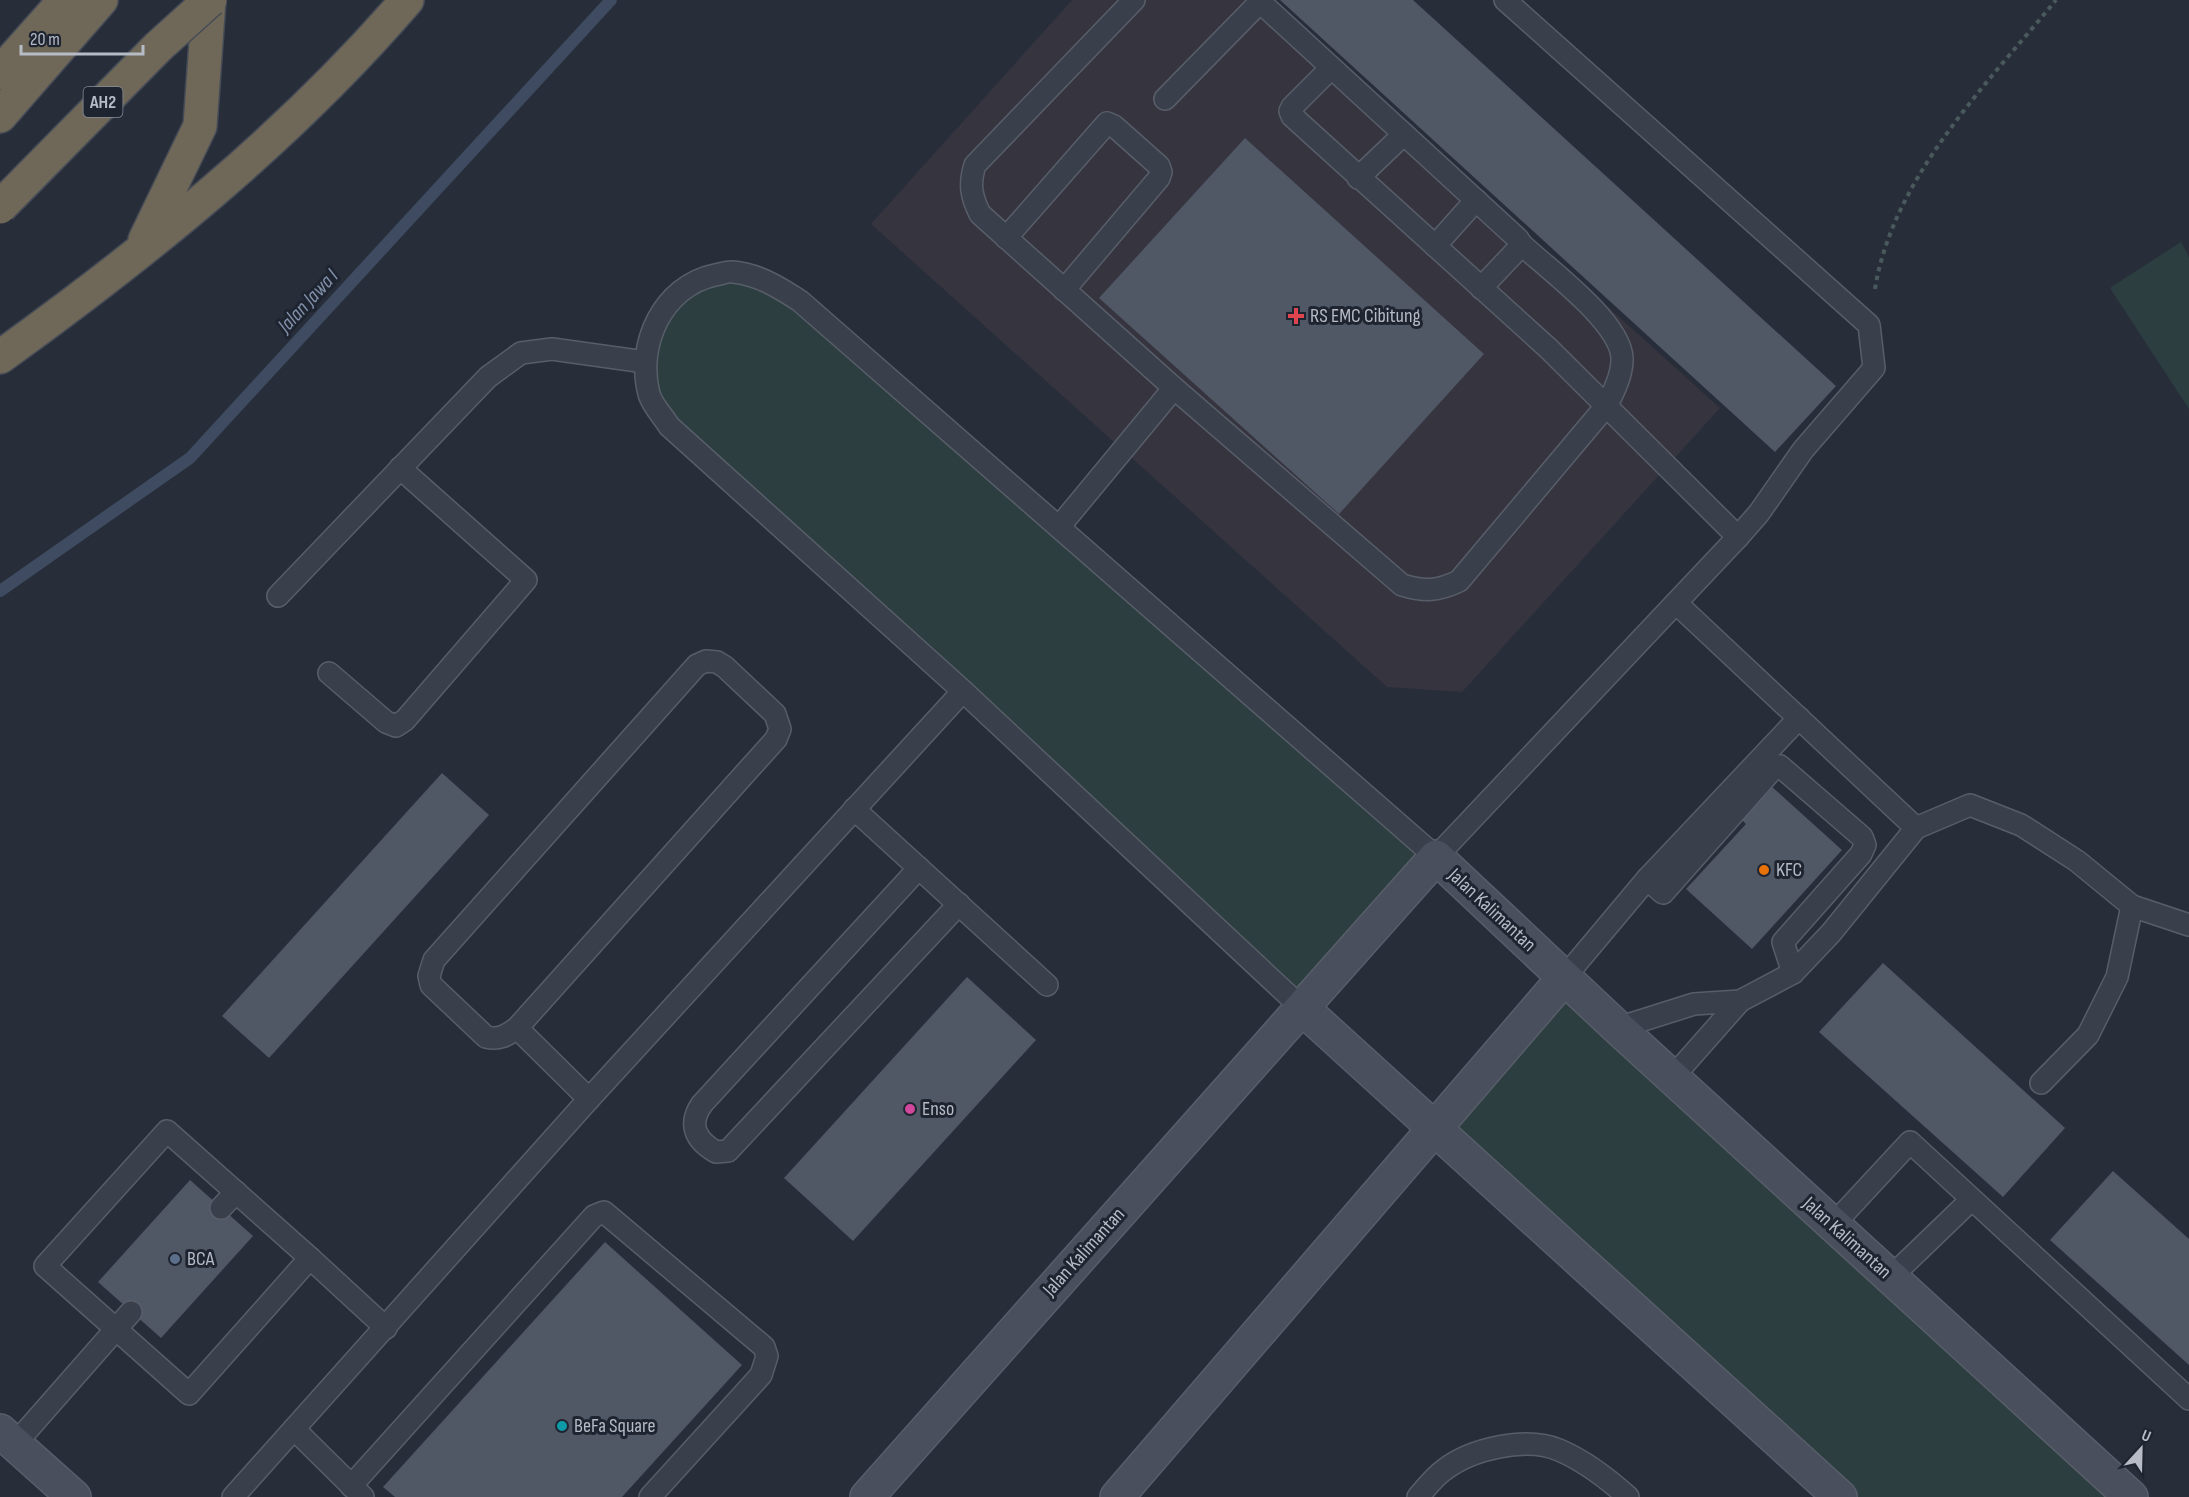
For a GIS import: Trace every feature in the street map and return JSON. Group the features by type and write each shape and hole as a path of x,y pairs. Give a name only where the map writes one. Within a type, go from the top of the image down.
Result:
{"highway":[{"path":"0,73 65,0"},
{"path":"0,116 101,0"},
{"path":"141,249 200,126 209,0"},
{"name":"AH2","path":"0,207 158,47 209,0"},
{"path":"0,357 63,312 246,165 369,44 407,0"}],"street":[{"name":"Jalan Kalimantan","path":"867,1497 1436,857 1617,1028 2131,1497"},
{"path":"1117,1497 1433,1127 1564,978"},
{"path":"1302,1008 1840,1497"},
{"path":"7,1437 74,1497"}],"lane":[{"path":"1134,0 975,165 970,181 972,198 980,214 1174,388 1402,585 1420,591 1440,590 1459,580 1607,405 1618,382 1621,366 1618,341 1608,324 1259,1 1165,99"},
{"path":"1302,1008 963,691 669,426 649,396 645,362 654,327 669,299 696,279 732,272 768,281 800,301 1436,857 1738,537 1759,513 1803,450 1874,368 1869,325 1505,0"},
{"path":"1331,68 1290,111 1358,178 1607,405 1738,537"},
{"path":"1006,238 1107,123 1114,126 1159,166 1161,172 1159,178 1064,290"},
{"path":"1358,178 1404,134"},
{"path":"1435,246 1476,200"},
{"path":"1481,288 1521,244"},
{"path":"278,596 488,377 521,353 552,349 645,362"},
{"path":"1059,527 1174,388"},
{"path":"329,673 386,722 396,726 405,720 526,580 400,468"},
{"path":"1676,603 1916,828"},
{"path":"706,661 717,662 775,714 780,729 776,739 517,1028 495,1039 479,1033 431,985 429,976 434,960 697,665 706,661"},
{"path":"233,1497 589,1099 963,691"},
{"path":"1564,978 1647,879 1799,718"},
{"path":"1647,879 1663,893 1772,771 1780,766 1787,770 1862,837 1865,845 1861,854 1783,942 1793,973"},
{"path":"1672,1078 1740,1001 1793,973 1831,933 1916,828 1970,805 2021,825 2077,861 2132,906 2189,925"},
{"path":"854,809 1047,985"},
{"path":"919,868 702,1104 694,1115 693,1125 697,1136 717,1152 728,1151 958,904"},
{"path":"2041,1083 2088,1035 2117,977 2132,906"},
{"path":"1617,1028 1694,1004 1740,1001"},
{"path":"517,1028 589,1099"},
{"path":"310,1258 189,1394 45,1266 167,1131 310,1258 386,1328"},
{"path":"1833,1225 1910,1142 2189,1399"},
{"path":"221,1208 236,1192"},
{"path":"1891,1277 1971,1200"},
{"path":"294,1429 357,1491 594,1216 604,1212 764,1347 767,1356 761,1375 650,1497"},
{"path":"7,1437 131,1312"},
{"path":"1418,1497 1443,1470 1479,1450 1518,1444 1557,1449 1602,1473 1628,1497"}],"path":[{"path":"1869,325 1879,263 1902,209 1938,144 2056,0"}],"shaded area":[{"name":"RS EMC Cibitung","path":"1072,0 1268,0 1720,408 1462,692 1387,687 871,224"},
{"path":"2181,242 2189,257 2189,409 2110,288"},
{"path":"696,279 768,281 1436,857 1302,1008 649,396 654,327"},
{"path":"1564,978 2131,1497 1840,1497 1433,1127"}],"building":[{"path":"1280,0 1413,0 1836,386 1775,452"},
{"path":"1245,138 1484,354 1339,514 1099,298"},
{"path":"442,773 489,815 269,1058 222,1016"},
{"name":"KFC","path":"1771,786 1842,850 1752,949 1686,889 1746,824 1741,819"},
{"path":"1883,963 2065,1128 2003,1197 1819,1032"},
{"name":"Enso","path":"967,977 1036,1040 853,1241 784,1178"},
{"path":"2113,1171 2189,1239 2189,1365 2050,1240"},
{"name":"BCA","path":"190,1180 253,1236 161,1338 98,1282"},
{"name":"BeFa Square","path":"605,1242 742,1365 622,1497 395,1497 383,1487"}],"waterway":[{"name":"Jalan Jawa I","path":"0,591 190,458 611,0"}],"place":[{"name":"RS EMC Cibitung","path":"1296,316"},
{"name":"KFC","path":"1764,870"},
{"name":"Enso","path":"910,1109"},
{"name":"BCA","path":"175,1259"},
{"name":"BeFa Square","path":"562,1426"}]}
